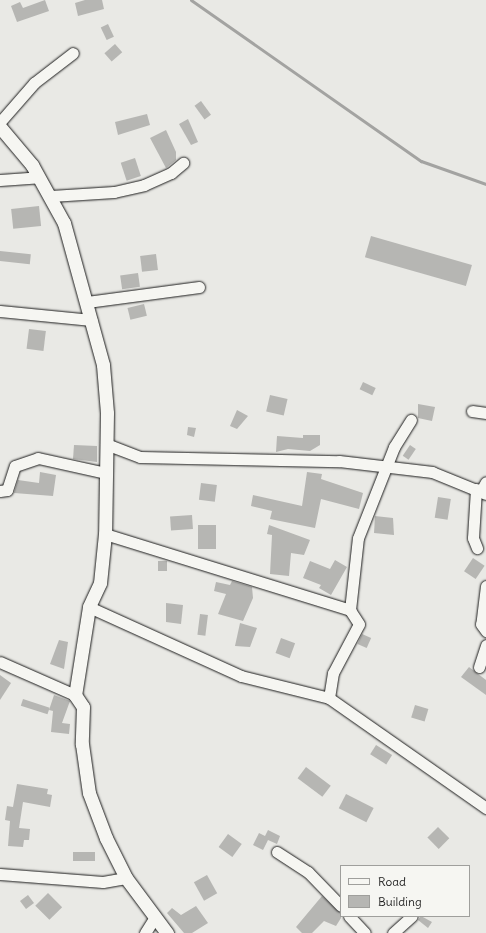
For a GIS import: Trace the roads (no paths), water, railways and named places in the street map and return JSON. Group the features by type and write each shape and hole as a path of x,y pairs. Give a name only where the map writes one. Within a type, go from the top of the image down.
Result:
{"street":[{"path":"0,122 34,83 73,53"},
{"path":"0,126 39,177 51,196 64,224 92,320 103,365 106,444 106,534 100,583 89,607 75,695"},
{"path":"51,196 114,192 144,185 172,173 183,163"},
{"path":"0,180 39,177"},
{"path":"87,302 199,287"},
{"path":"0,311 92,320"},
{"path":"472,411 486,413"},
{"path":"328,698 333,672 359,624 350,610 358,538 394,447 411,420"},
{"path":"106,444 140,457 339,461 432,472 482,489 473,538 477,548"},
{"path":"0,491 7,490 15,466 38,458 106,473"},
{"path":"106,534 350,610"},
{"path":"486,586 481,624 486,631"},
{"path":"89,607 241,676 328,698 486,808"},
{"path":"479,668 486,645"},
{"path":"0,662 75,695 82,707 82,744 89,793 126,878 167,933"},
{"path":"277,852 308,872 340,905"},
{"path":"0,874 103,882 126,878"},
{"path":"145,933 155,917"},
{"path":"350,917 359,931"},
{"path":"393,933 411,917"}],"waterway":[{"path":"191,0 421,161 486,184"}]}
